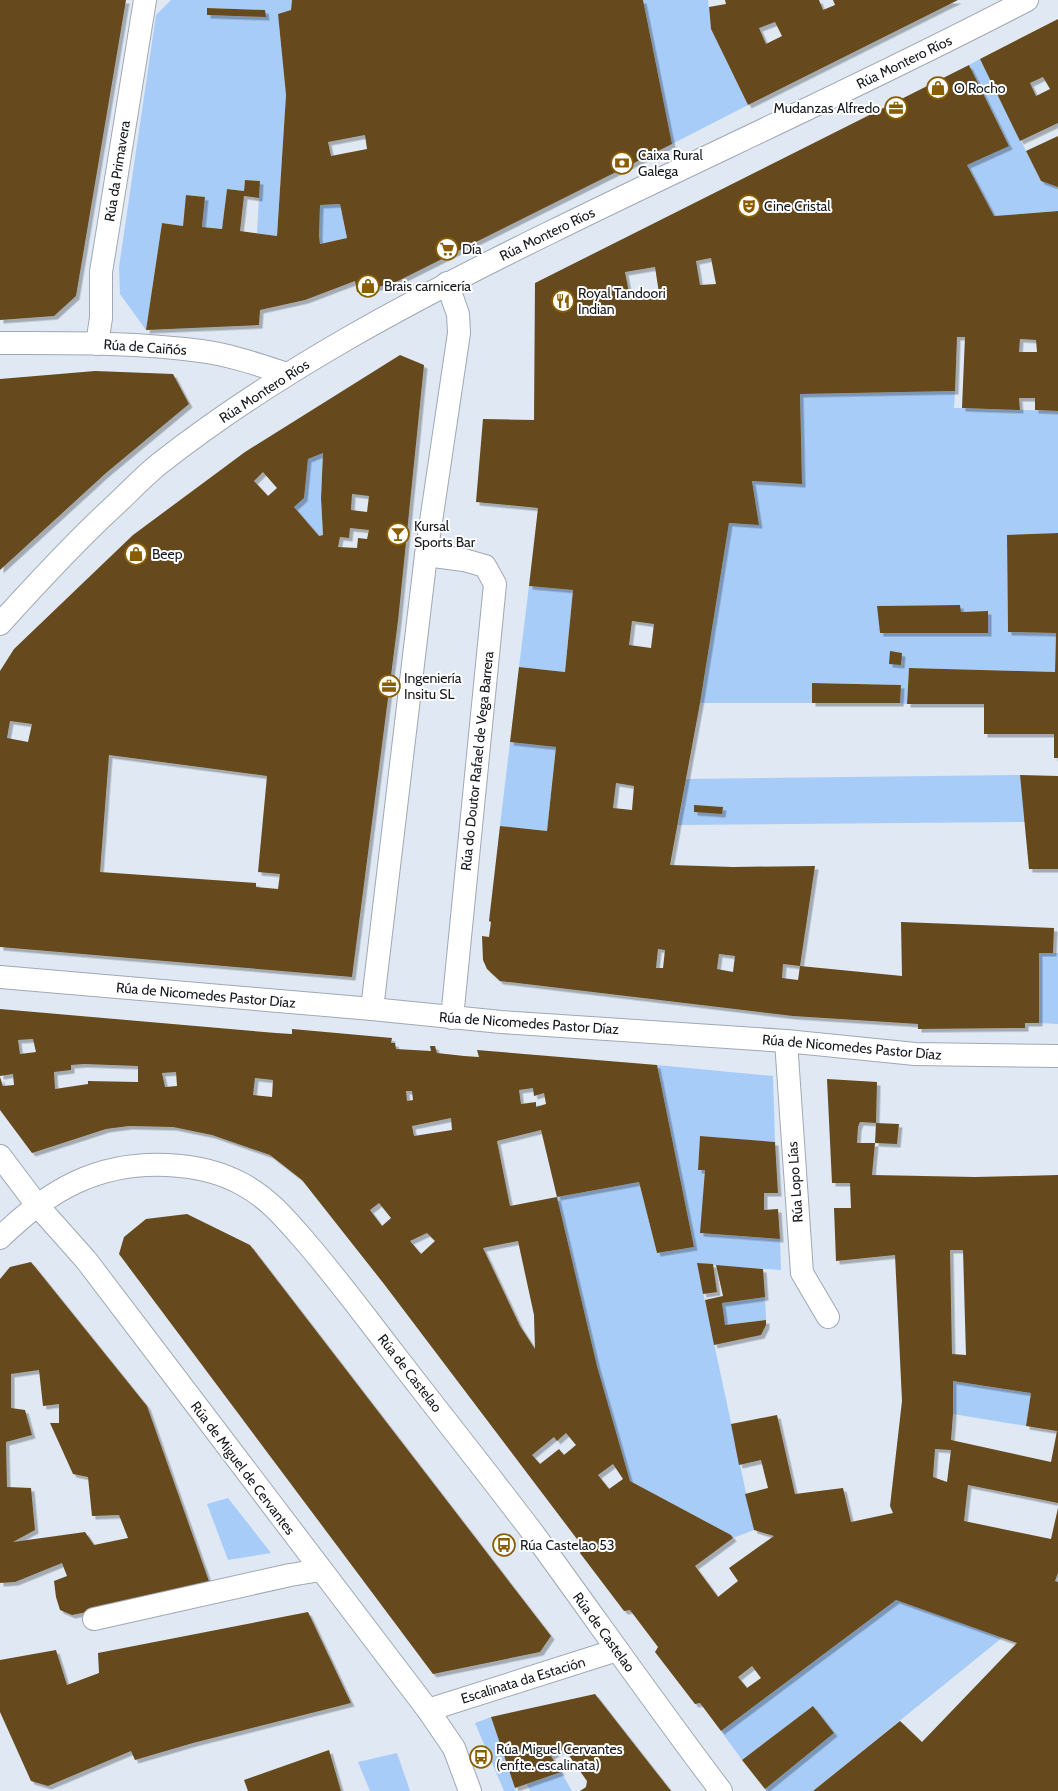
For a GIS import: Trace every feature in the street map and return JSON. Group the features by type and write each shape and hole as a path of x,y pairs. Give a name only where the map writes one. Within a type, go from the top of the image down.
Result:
{"street":[{"name":"Rúa da Primavera","path":"97,344 101,318 101,272 145,0"},
{"name":"Rúa Montero Ríos","path":"0,624 82,536 156,466 228,412 287,374 447,283 658,179 944,44 1027,0"},
{"path":"372,1009 426,555 459,333 458,314 447,283"},
{"name":"Rúa de Caiñós","path":"0,343 97,344 202,351 243,359 287,374"},
{"name":"Rúa do Doutor Rafael de Vega Barrera","path":"426,555 464,560 485,566 496,584 452,1018"},
{"name":"Rúa de Nicomedes Pastor Díaz","path":"0,977 372,1009 452,1018 786,1041 915,1054 1058,1056"},
{"name":"Rúa Lopo Lías","path":"786,1041 802,1273 828,1316"},
{"name":"Rúa de Miguel de Cervantes","path":"0,1156 38,1205 86,1260 428,1710 454,1748 470,1791"},
{"name":"Rúa de Castelao","path":"0,1238 38,1205 68,1186 94,1174 114,1168 151,1164 178,1165 222,1175 241,1183 259,1194 277,1209 326,1266 534,1535 722,1791"},
{"path":"94,1619 290,1575 321,1570"},
{"name":"Escalinata da Estación","path":"428,1710 617,1650"}],"shaded area":[{"path":"171,0 292,0 291,10 278,14 286,95 277,236 257,233 260,181 245,180 244,191 227,189 222,229 202,227 205,197 187,195 183,226 162,223 146,330 120,294 119,267 156,15","holes":["207,8 264,10 266,17 207,15"]},
{"path":"643,0 708,0 711,29 748,105 672,144"},
{"path":"980,59 1041,181 1058,187 1058,211 994,216 967,165 1009,145 969,65"},
{"path":"340,204 347,238 320,244 320,205"},
{"path":"955,391 954,408 1058,411 1058,533 1007,535 1008,632 1056,633 1055,672 909,668 907,704 900,703 901,685 813,683 812,703 700,703 729,523 759,525 752,481 802,484 800,394","holes":["960,605 961,612 988,611 988,633 880,633 878,606"]},
{"path":"323,453 321,498 323,535 319,536 294,507 304,498 308,459"},
{"path":"529,586 573,590 565,672 519,667"},
{"path":"510,742 556,747 547,831 500,826"},
{"path":"1020,775 1026,822 678,825 686,779"},
{"path":"1039,953 1058,953 1058,1024 1039,1023"},
{"path":"657,1065 773,1076 775,1142 700,1136 698,1170 705,1170 701,1233 780,1239 781,1270 697,1264 754,1530 733,1538 731,1535 630,1481 597,1366 557,1197 639,1182 657,1253 694,1247"},
{"path":"765,1297 766,1320 725,1325 722,1303"},
{"path":"953,1381 1031,1393 1026,1426 953,1414"},
{"path":"228,1498 271,1553 228,1560 207,1504"},
{"path":"896,1600 1003,1637 813,1791 766,1791 765,1789 834,1733 813,1706 742,1760 721,1731"},
{"path":"491,1717 516,1791 504,1791 475,1723"},
{"path":"397,1753 410,1791 370,1791 358,1762"},
{"path":"561,1772 572,1791 530,1791 527,1784"}],"building":[{"path":"0,0 126,0 76,296 54,316 0,320"},
{"path":"292,0 643,0 672,144 394,283 357,292 355,281 305,300 260,310 259,325 146,330 162,223 183,226 186,195 205,197 202,227 222,229 227,189 244,191 245,180 260,181 259,198 244,196 240,231 277,236 286,95 278,14 291,10","holes":["365,135 367,149 331,156 328,142","340,204 347,238 320,244 320,205"]},
{"path":"725,0 819,0 823,10 835,5 833,0 958,0 748,105 711,29 709,7 726,4","holes":["775,22 782,36 766,44 759,28"]},
{"path":"207,8 265,10 266,17 207,15"},
{"path":"1058,19 1058,123 1020,141 980,59","holes":["1043,77 1050,89 1036,96 1030,83"]},
{"path":"969,65 1009,146 967,165 994,216 1058,211 1058,411 1035,410 1035,398 1019,398 1020,410 962,408 965,337 957,337 955,391 800,394 802,484 752,481 759,525 729,523 700,703 670,865 733,867 815,866 800,966 902,976 901,922 1054,928 1053,953 1039,953 1039,1023 1025,1023 1025,1028 918,1029 918,1024 793,1016 500,981 487,969 483,960 482,936 489,937 491,922 489,921 500,826 547,831 556,747 510,742 519,667 565,672 573,590 529,586 538,508 476,502 483,419 534,420 535,283","holes":["711,258 716,284 700,285 696,261","655,267 659,293 630,298 625,272","1020,339 1036,340 1037,352 1019,352","632,621 654,624 651,648 629,645","616,783 634,786 632,810 613,808","658,949 665,950 663,968 656,968","719,954 735,956 733,972 717,969","783,964 800,966 798,980 782,978"]},
{"path":"1058,136 1058,187 1041,181 1026,151"},
{"path":"400,355 424,365 398,621 352,977 0,947 0,671 14,649 133,535 245,452","holes":["323,453 321,498 323,535 319,536 294,507 304,498 308,459","263,472 277,488 268,496 254,481","352,494 369,496 367,512 351,510","350,528 369,530 367,539 358,538 357,548 338,547 340,537 349,538","10,721 32,724 28,742 7,738","109,755 267,776 258,872 280,874 278,889 256,887 256,883 100,872"]},
{"path":"95,371 173,374 189,404 106,473 0,570 0,379"},
{"path":"1058,533 1058,758 1054,758 1054,734 984,734 984,704 907,704 909,668 1055,672 1056,633 1008,632 1007,535"},
{"path":"960,605 961,612 988,611 988,633 880,633 877,606"},
{"path":"890,651 902,653 901,665 889,664"},
{"path":"812,683 901,685 900,703 812,703"},
{"path":"1020,775 1058,776 1058,869 1029,869"},
{"path":"694,805 723,807 722,814 694,812"},
{"path":"0,1009 276,1033 292,1034 292,1029 392,1038 391,1043 395,1043 396,1049 431,1051 430,1046 435,1046 437,1053 464,1056 479,1057 477,1050 657,1065 694,1247 657,1253 639,1182 557,1197 597,1366 630,1481 731,1535 733,1538 695,1566 718,1597 738,1581 729,1568 774,1536 754,1530 745,1494 768,1488 761,1460 739,1465 731,1424 777,1415 795,1494 843,1488 851,1522 893,1513 890,1506 902,1401 895,1255 836,1261 834,1208 851,1208 850,1183 832,1183 827,1079 877,1082 876,1123 860,1122 858,1127 857,1143 875,1143 872,1175 975,1177 1058,1175 1058,1503 968,1485 964,1521 1051,1539 1058,1508 1058,1573 1055,1581 1058,1582 1058,1791 813,1791 900,1721 922,1742 1017,1643 896,1600 721,1731 700,1703 695,1704 655,1652 658,1647 630,1610 624,1611 580,1553 583,1547 384,1284 302,1180 270,1155 212,1135 173,1127 129,1126 106,1129 32,1153 0,1110 0,1077 3,1086 14,1085 13,1074 0,1076","holes":["33,1039 36,1052 20,1054 18,1040","84,1064 138,1066 138,1082 88,1081 88,1084 55,1089 54,1072 71,1070 71,1065","176,1072 177,1086 165,1087 162,1073","255,1078 273,1080 272,1097 253,1095","533,1088 534,1096 544,1093 546,1104 536,1107 536,1102 521,1104 519,1090","406,1091 412,1091 413,1100 407,1101","451,1118 452,1130 414,1136 412,1126","541,1130 557,1197 510,1206 497,1141","379,1203 391,1218 382,1226 370,1210","427,1233 435,1241 421,1254 410,1241","518,1241 534,1315 535,1349 520,1326 483,1248","950,1250 963,1250 966,1355 952,1354","953,1381 1031,1393 1026,1426 1057,1431 1051,1462 951,1440","566,1433 576,1445 564,1455 559,1449 540,1464 532,1455 554,1437 557,1441","935,1449 951,1450 947,1482 933,1477","613,1464 623,1479 609,1489 598,1475","752,1666 761,1678 747,1688 738,1677"]},
{"path":"876,1123 899,1124 897,1144 875,1143"},
{"path":"700,1136 775,1142 778,1193 764,1193 764,1210 778,1209 780,1239 700,1233 705,1170 698,1170"},
{"path":"187,1214 250,1245 551,1636 540,1652 433,1674 119,1254 124,1237 146,1219"},
{"path":"31,1262 147,1406 211,1587 72,1615 60,1610 56,1597 54,1581 67,1576 62,1563 15,1582 0,1583 0,1279 10,1267","holes":["39,1370 43,1406 59,1404 59,1423 50,1423 73,1474 88,1477 92,1516 119,1515 128,1538 94,1545 85,1532 13,1542 35,1530 31,1488 7,1487 6,1442 32,1435 25,1410 11,1408 11,1374"]},
{"path":"697,1263 713,1264 717,1292 703,1294"},
{"path":"716,1265 763,1269 765,1297 722,1303 725,1325 766,1320 766,1325 761,1335 714,1345 705,1300 723,1296"},
{"path":"308,1612 351,1703 193,1743 135,1760 131,1751 48,1786 31,1781 0,1712 0,1660 56,1650 67,1685 99,1673 98,1653"},
{"path":"595,1694 671,1791 580,1791 586,1787 587,1781 568,1754 561,1750 551,1756 561,1772 515,1788 491,1717"},
{"path":"813,1706 834,1733 765,1789 742,1760"},
{"path":"329,1750 341,1791 248,1791 244,1780"}],"place":[{"name":"O Rocho","path":"938,88"},
{"name":"Mudanzas Alfredo","path":"896,108"},
{"name":"Caixa Rural Galega","path":"622,163"},
{"name":"Cine Cristal","path":"749,206"},
{"name":"Día","path":"447,249"},
{"name":"Brais carnicería","path":"368,286"},
{"name":"Royal Tandoori Indian","path":"563,301"},
{"name":"Kursal Sports Bar","path":"398,534"},
{"name":"Beep","path":"136,554"},
{"name":"Ingeniería Insitu SL","path":"389,686"},
{"name":"Rúa Castelao 53","path":"504,1545"},
{"name":"Rúa Miguel Cervantes (enfte. escalinata)","path":"481,1757"}]}
